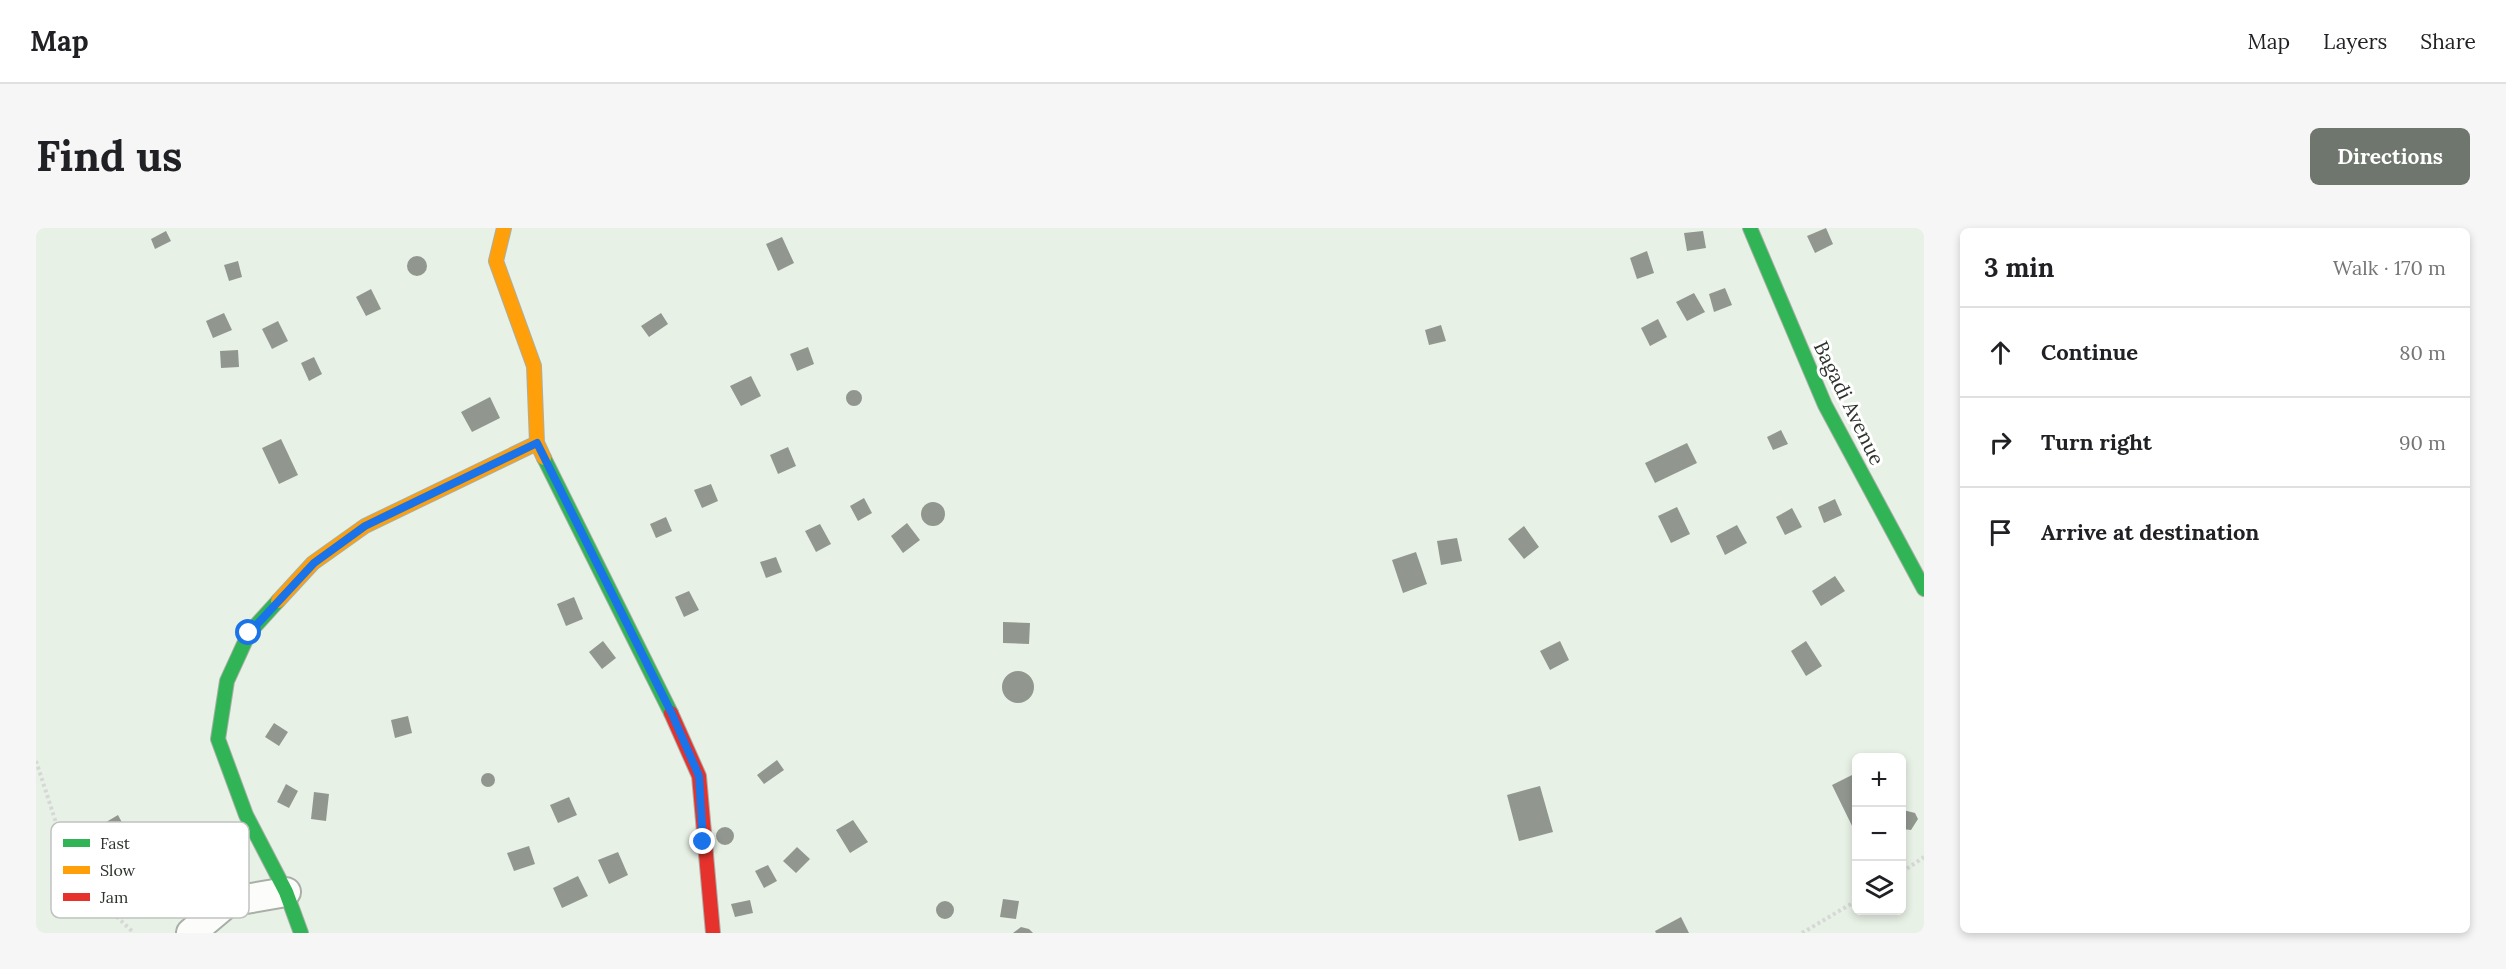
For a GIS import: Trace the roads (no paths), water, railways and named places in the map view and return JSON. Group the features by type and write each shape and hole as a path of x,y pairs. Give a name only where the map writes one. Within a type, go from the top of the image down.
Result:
{"street":[{"path":"504,228 496,261 534,366 537,443 672,714 699,776 703,842 713,933"},
{"name":"Bagadi Avenue","path":"1750,228 1825,405 1916,554 1924,589"},
{"path":"301,933 286,892 246,815 218,739 227,681 249,633 314,563 365,526 537,443"},
{"path":"249,898 286,892"},
{"path":"191,933 209,918"}]}
